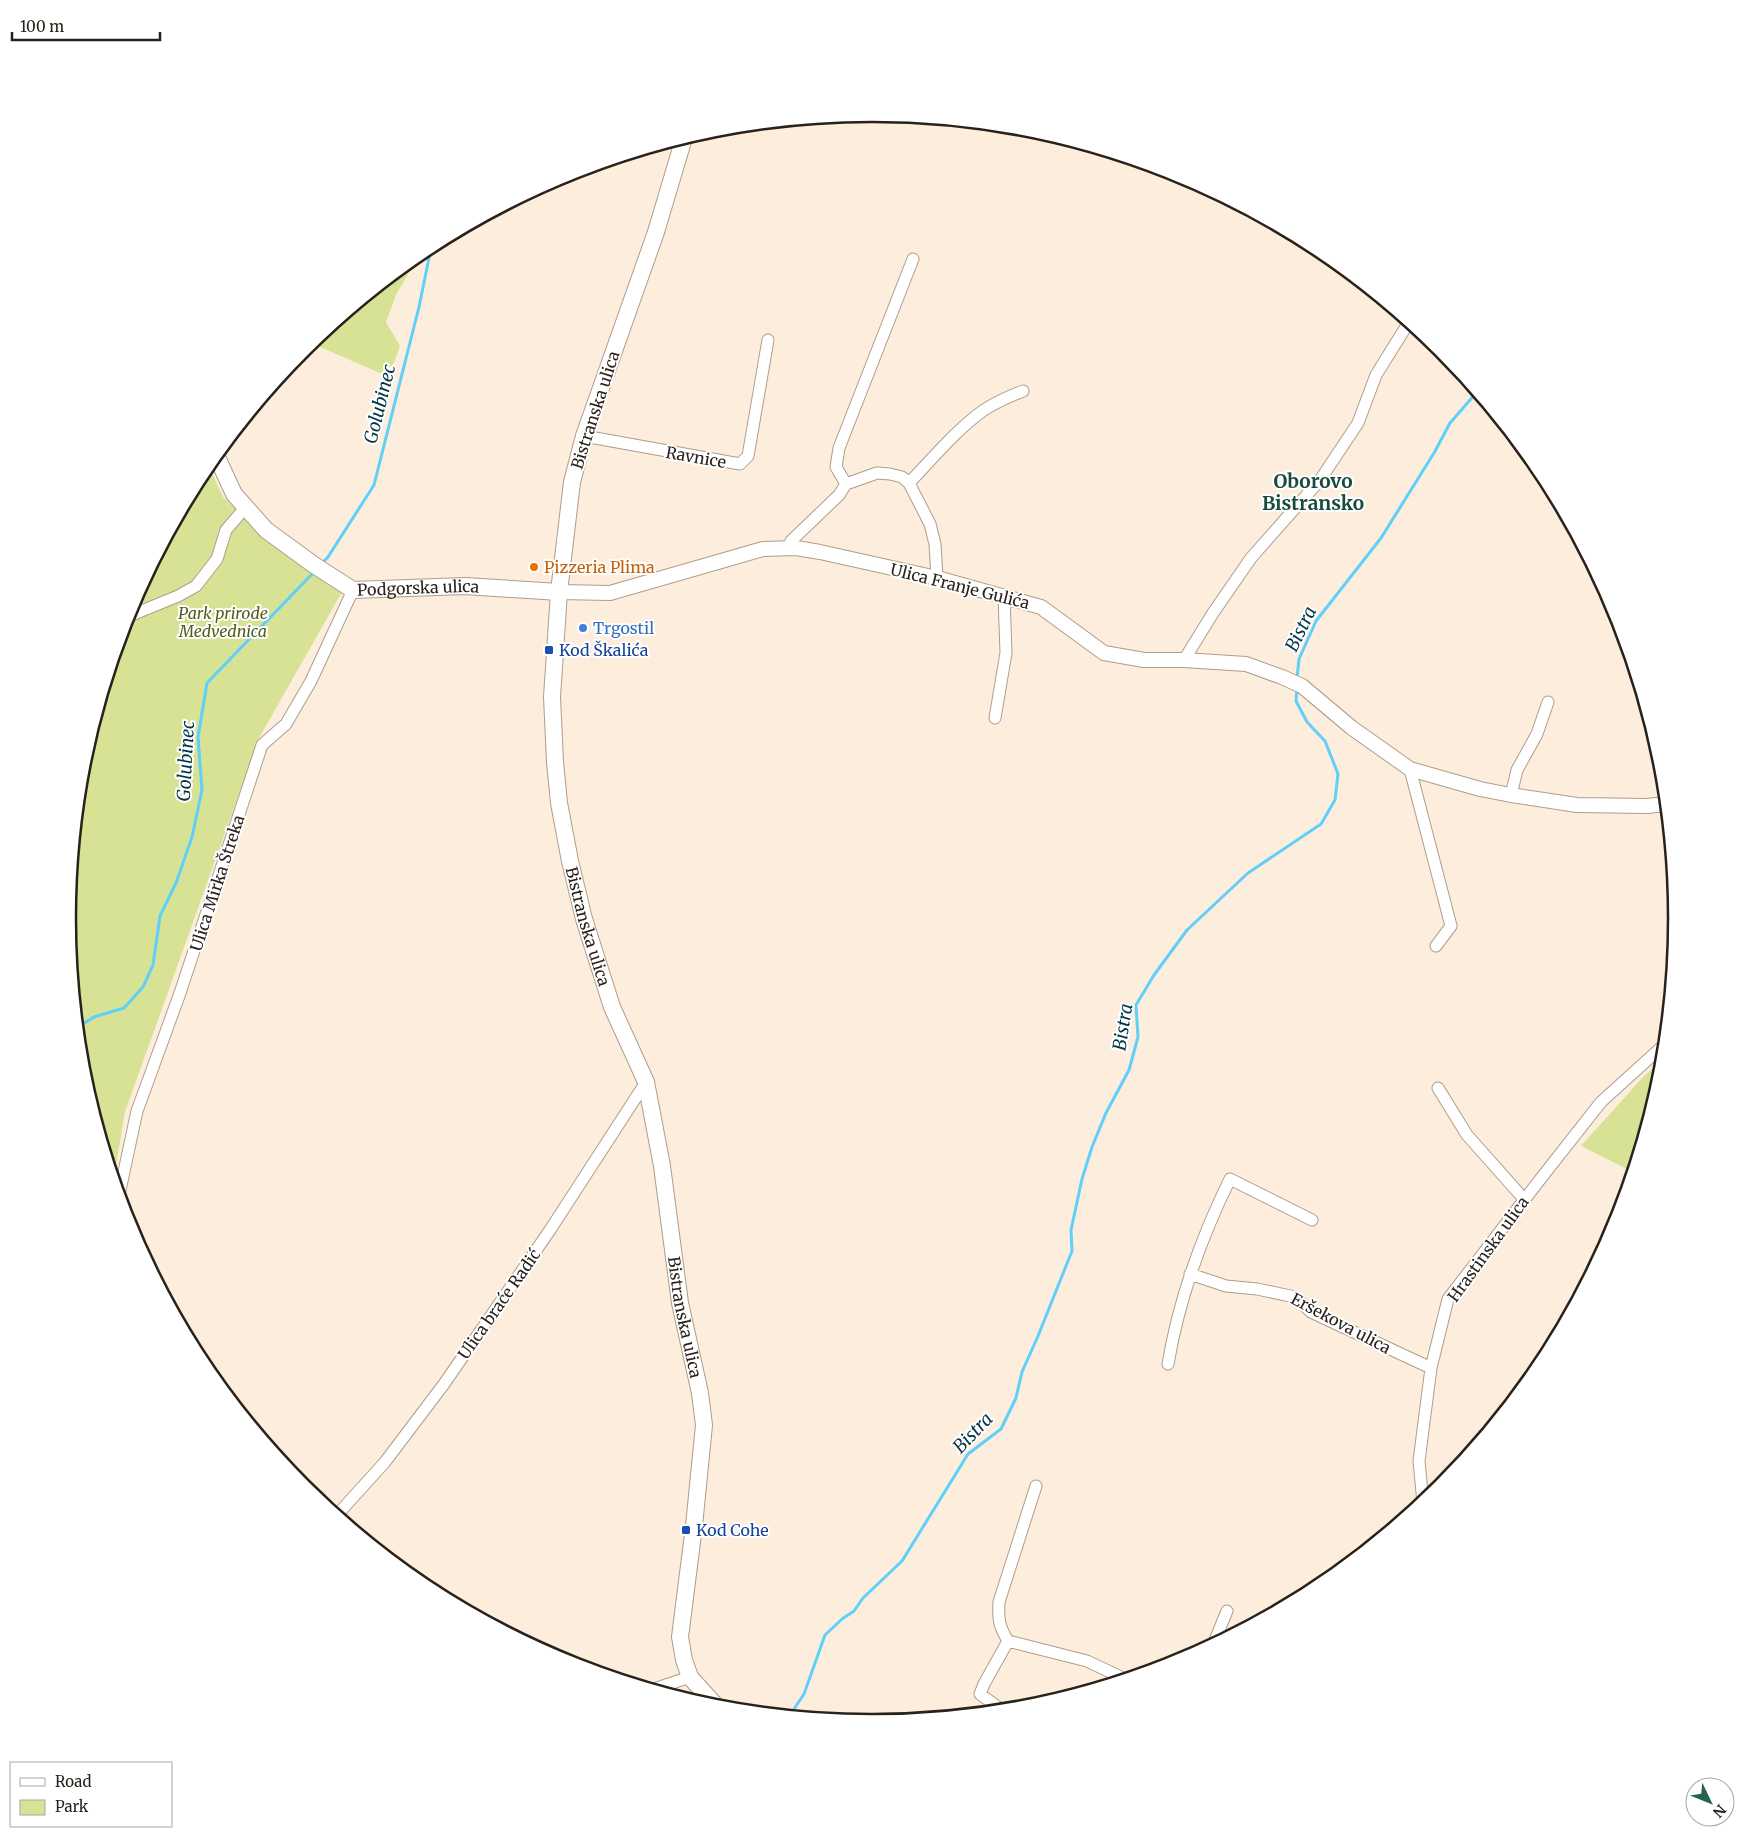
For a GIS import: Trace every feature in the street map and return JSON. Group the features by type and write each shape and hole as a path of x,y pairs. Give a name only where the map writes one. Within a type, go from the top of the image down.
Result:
{"main road":[{"name":"Bistranska ulica","path":"682,146 656,232 584,436 572,482 559,592 552,697 559,803 570,860 587,928 612,1007 646,1082 662,1166 680,1304 700,1393 704,1425 680,1637 684,1660 690,1677 708,1697"},
{"name":"Podgorska ulica","path":"220,463 234,494 266,530 353,590 464,586 559,592"}],"street":[{"path":"846,484 836,467 839,448 913,259"},
{"path":"1184,660 1213,613 1251,558 1325,472 1358,423 1376,375 1406,327"},
{"name":"Ravnice","path":"584,436 740,464 748,456 768,340"},
{"path":"909,483 951,439 984,410 1023,391"},
{"path":"796,548 791,541 833,502 846,484 878,473 890,474 902,477 909,483 930,524 935,544 938,578"},
{"path":"138,613 178,596 196,586 217,559 226,530 245,508"},
{"name":"Ulica Franje Gulića","path":"559,592 610,593 763,549 796,548 938,578 1041,607 1104,653 1144,660 1184,660 1246,664 1302,686 1352,728 1410,769 1480,789 1577,805 1660,805"},
{"name":"Ulica Mirka Štreka","path":"122,1182 137,1111 179,996 262,746 286,724 311,680 353,590"},
{"path":"995,718 1006,652 1004,596"},
{"path":"1511,795 1518,770 1537,734 1548,702"},
{"path":"1410,769 1451,926 1436,946"},
{"name":"Hrastinska ulica","path":"1422,1495 1419,1461 1431,1368 1448,1299 1601,1102 1657,1051"},
{"name":"Ulica braće Radić","path":"341,1511 385,1462 444,1384 550,1230 646,1082"},
{"path":"1438,1088 1468,1135 1524,1199"},
{"path":"1168,1364 1175,1324 1190,1274 1215,1210 1230,1179 1312,1220"},
{"name":"Eršekova ulica","path":"1190,1274 1226,1286 1257,1289 1295,1297 1311,1312 1431,1368"},
{"path":"1036,1486 999,1602 998,1620 1001,1631 1008,1641 1087,1661 1117,1675"},
{"path":"1216,1637 1227,1611"},
{"path":"995,1705 980,1694 1008,1641"},
{"path":"663,1687 690,1677"}],"green space":[{"path":"409,271 396,295 386,322 400,346 394,363 382,374 318,346 347,320"},
{"name":"Park prirode Medvednica","path":"212,473 223,497 275,546 342,592 259,738 125,1112 116,1165 103,1125 92,1074 83,1022 78,971 76,918 78,866 83,815 103,712 137,614 158,566 183,520"},
{"path":"1654,1067 1642,1125 1628,1169 1581,1146 1644,1076"}],"waterway":[{"name":"Golubinec","path":"321,564 328,557 374,485 419,307 429,257"},
{"name":"Bistra","path":"1297,678 1299,659 1316,621 1381,538 1434,453 1450,423 1473,396"},
{"name":"Golubinec","path":"83,1024 94,1017 124,1008 143,987 153,965 160,916 176,883 192,837 202,790 198,737 207,683 314,572"},
{"name":"Bistra","path":"793,1710 804,1694 825,1635 854,1611 863,1598 902,1561 968,1454 1001,1429 1016,1398 1022,1372 1072,1251 1071,1230 1082,1179 1092,1147 1106,1113 1129,1070 1138,1037 1136,1005 1154,975 1187,930 1248,873 1321,824 1335,800 1338,774 1325,741 1307,722 1296,701 1297,687"}],"place":[{"name":"Pizzeria Plima","path":"534,567"},
{"name":"Trgostil","path":"583,628"},
{"name":"Kod Škalića","path":"549,650"},
{"name":"Kod Cohe","path":"686,1530"}],"district":[{"name":"Oborovo Bistransko","path":"1313,492"}]}
